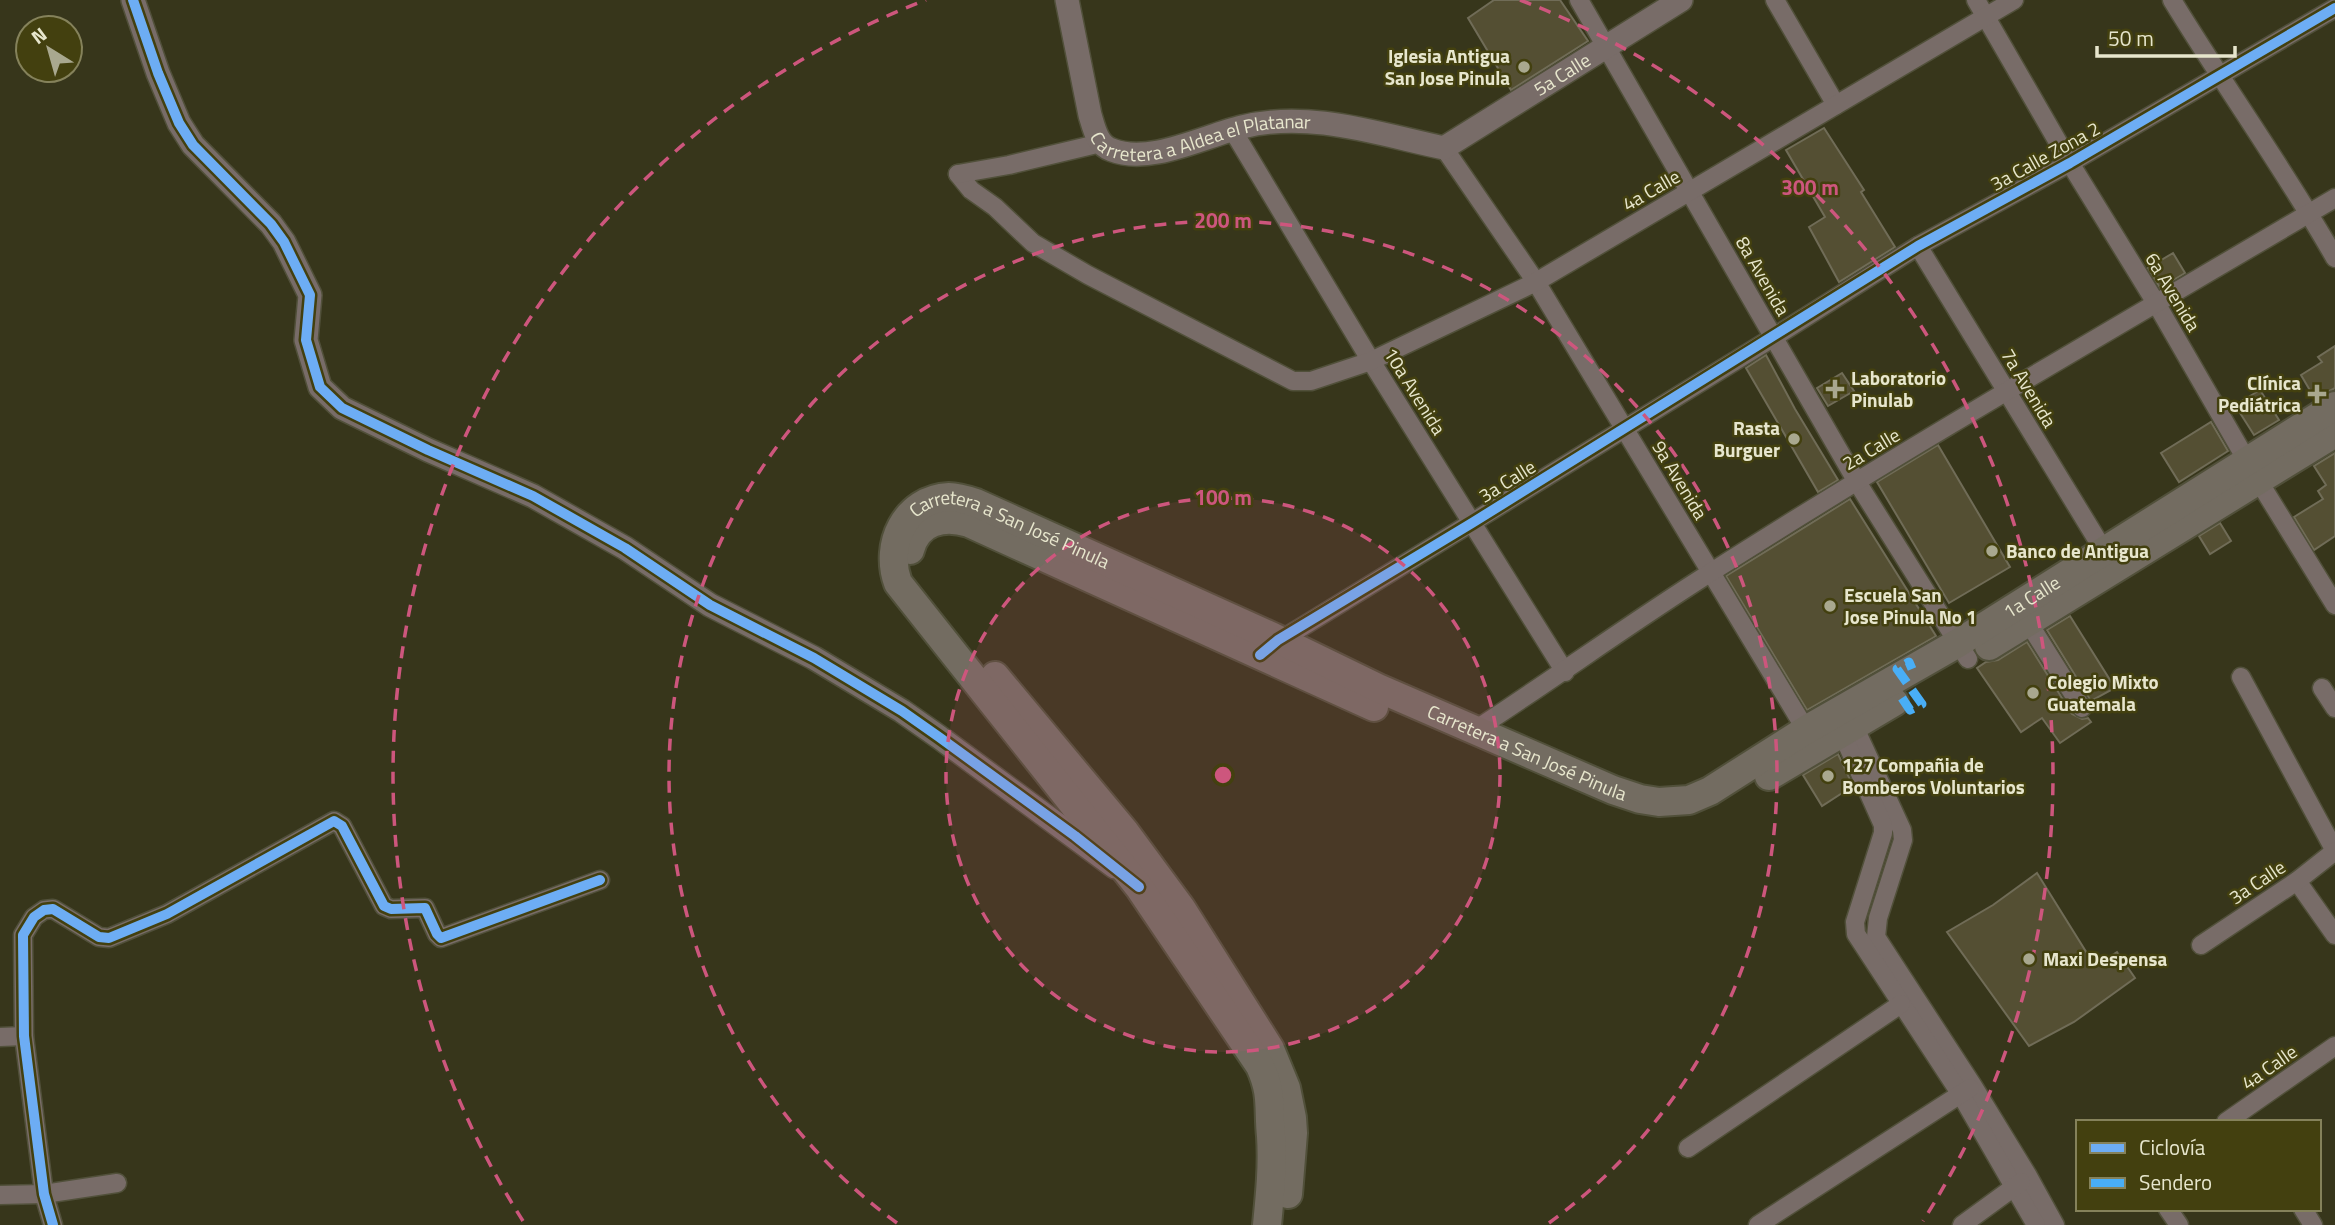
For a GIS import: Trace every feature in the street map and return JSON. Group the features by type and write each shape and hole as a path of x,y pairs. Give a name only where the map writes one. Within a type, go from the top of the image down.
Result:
{"main road":[{"name":"1a Calle","path":"1730,788 1848,729 1963,651 2253,470 2335,405"},
{"name":"1a Calle","path":"2022,614 2104,551 2253,470 2335,433"},
{"name":"Carretera a San José Pinula","path":"1268,1225 1271,1105 1260,1066 1139,887 898,583 893,567 895,540 912,512 926,503 948,497 965,499 1269,647 1371,706 1630,816 1654,821 1684,820 1705,813 1730,788"},
{"name":"Carretera a San José Pinula","path":"1285,1225 1292,1151 1292,1118 1286,1088 1270,1049 1181,908 1125,832 914,578 910,569 910,548 917,534 932,522 943,519 969,523 1269,647 1378,688 1604,786 1647,800 1689,800 1730,788"},
{"name":"1a Calle","path":"1730,788 1806,730 1963,651"}],"street":[{"path":"133,0 158,73 179,123 194,145 285,242 310,295 306,340 320,387 342,408 428,450 533,496 625,548 710,605 814,658 930,730 1075,836 1139,887"},
{"name":"Carretera a Aldea el Platanar","path":"1068,0 1090,115 1101,143 1112,150 1146,156 1232,130 1269,122 1328,122 1444,148"},
{"name":"8a Avenida","path":"1579,0 1857,482 1963,651"},
{"name":"5a Calle","path":"1444,148 1681,0"},
{"path":"1775,0 1836,105"},
{"name":"6a Avenida","path":"1976,0 2070,163 2335,605"},
{"name":"4a Calle","path":"1101,143 1009,165 957,174 971,190 995,207 1032,243 1293,380 1311,381 1371,361 1536,282 2014,0"},
{"path":"2172,0 2335,258"},
{"name":"3a Calle Zona 2","path":"1774,337 1918,246 2219,78 2335,8"},
{"name":"10a Avenida","path":"1232,130 1371,361 1565,672"},
{"name":"9a Avenida","path":"1444,148 1536,282 1806,730"},
{"name":"2a Calle","path":"1475,730 1711,572 2007,392 2335,198"},
{"name":"7a Avenida","path":"1918,246 2104,551"},
{"name":"3a Calle","path":"1269,647 1774,337"},
{"path":"2022,614 2082,708"},
{"path":"2241,677 2335,851"},
{"path":"2322,688 2335,708"},
{"path":"1848,729 1884,833 1855,922 1856,934 1901,1004 1966,1089"},
{"path":"1848,729 1902,830 1903,840 1878,918 1876,937 2022,1182 2055,1225"},
{"path":"52,1225 44,1194 24,1036 23,935 34,916 44,910 53,909 99,937 109,938 167,914 334,821 342,827 384,906 391,909 425,908 441,938 600,880"},
{"name":"3a Calle","path":"2201,945 2297,881 2335,851"},
{"path":"2297,881 2335,935"},
{"path":"1688,1148 1901,1004"},
{"path":"0,1037 24,1036"},
{"name":"4a Calle","path":"2236,1119 2335,1046"},
{"path":"1758,1225 1966,1089"},
{"path":"1962,1225 2022,1182"},
{"path":"2022,1182 2036,1225"},
{"path":"0,1195 44,1194 117,1183"}],"building":[{"name":"Iglesia Antigua San Jose Pinula","path":"1494,0 1560,0 1588,41 1511,90 1468,18"},
{"path":"1824,128 1864,190 1861,192 1895,247 1839,282 1809,227 1825,217 1786,150"},
{"path":"2173,253 2185,273 2160,288 2148,268"},
{"path":"2335,346 2335,388 2315,399 2301,375 2322,362 2318,357"},
{"path":"1766,355 1838,480 1818,492 1746,368"},
{"name":"Laboratorio Pinulab","path":"1842,373 1854,391 1828,406 1817,388"},
{"path":"2260,390 2279,420 2254,435 2235,405"},
{"path":"2211,422 2228,451 2179,482 2161,453"},
{"path":"1938,445 2010,567 1949,603 1877,482"},
{"path":"2335,453 2335,536 2314,550 2294,517 2323,499 2318,491 2326,485 2314,466"},
{"name":"Escuela San Jose Pinula No 1","path":"1850,499 1936,636 1807,710 1726,576"},
{"path":"2220,523 2231,541 2210,554 2199,536"},
{"path":"2070,616 2115,688 2091,701 2047,630"},
{"name":"Colegio Mixto Guatemala","path":"2027,642 2072,714 2082,719 2088,718 2091,722 2060,743 2042,718 2021,732 1977,668 1986,662 1998,660"},
{"name":"127 Compañia de Bomberos Voluntarios","path":"1838,754 1853,786 1822,806 1803,775"},
{"name":"Maxi Despensa","path":"2037,873 2095,966 2117,952 2135,978 2074,1022 2029,1046 1947,932 1993,905"}],"marked path":[{"path":"1902,698 1910,710 1922,704 1897,669 1909,662 1912,669"}],"cycle path":[{"path":"133,0 158,73 179,123 193,145 271,224 284,242 310,295 306,340 320,387 342,408 428,450 533,496 625,548 710,605 814,658 902,711 939,737 1075,836 1139,887"},
{"path":"1260,655 1278,640 1918,246 2070,163 2335,8"},
{"path":"53,1225 44,1194 24,1036 23,935 34,917 44,910 53,909 99,937 109,938 167,914 334,821 342,826 384,906 391,909 425,908 441,938 600,880"}],"place":[{"name":"Iglesia Antigua San Jose Pinula","path":"1524,67"},
{"name":"Laboratorio Pinulab","path":"1835,389"},
{"name":"Clínica Pediátrica","path":"2317,394"},
{"name":"Rasta Burguer","path":"1794,439"},
{"name":"Banco de Antigua","path":"1992,551"},
{"name":"Escuela San Jose Pinula No 1","path":"1830,606"},
{"name":"Colegio Mixto Guatemala","path":"2033,693"},
{"name":"127 Compañia de Bomberos Voluntarios","path":"1828,776"},
{"name":"Maxi Despensa","path":"2029,959"}]}
